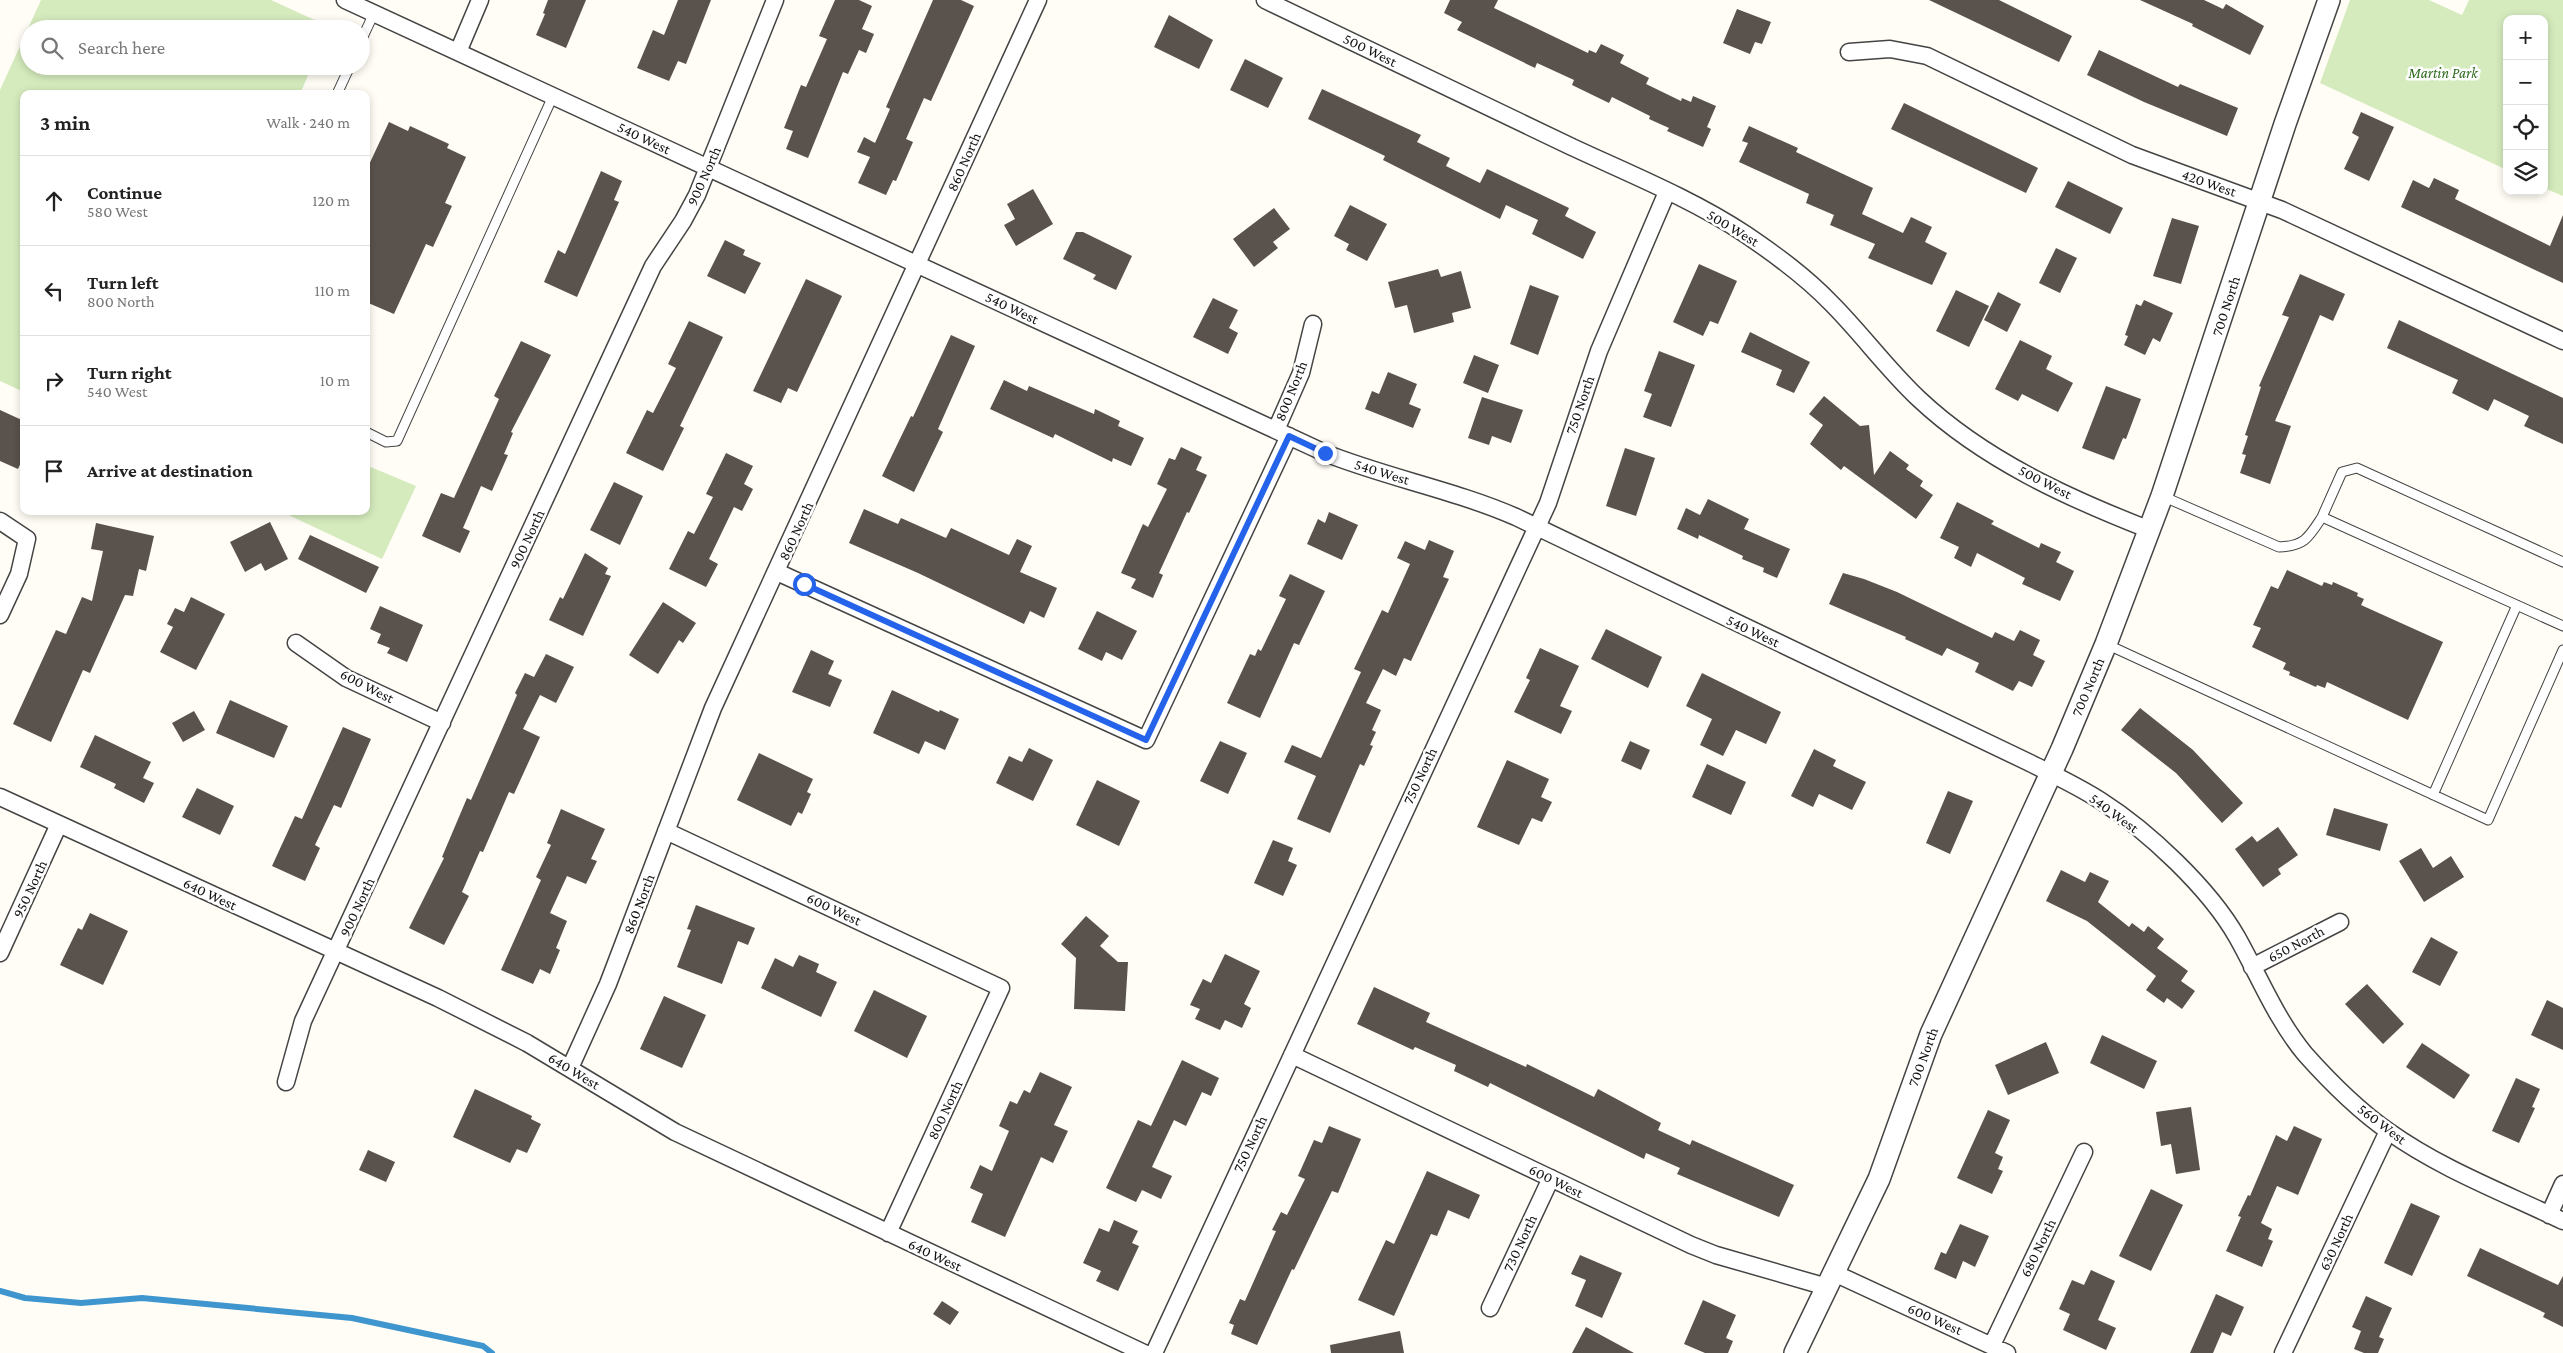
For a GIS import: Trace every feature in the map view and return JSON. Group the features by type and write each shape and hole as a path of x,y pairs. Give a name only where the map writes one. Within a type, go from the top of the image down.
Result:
{"street":[{"name":"540 West","path":"345,0 1282,433 1360,467 1464,496 1536,526 2051,774 2101,801 2126,819 2182,869 2210,899 2236,936 2252,967"},
{"path":"458,52 480,0"},
{"name":"900 North","path":"286,1082 304,1021 653,266 683,221 708,168 775,0"},
{"name":"860 North","path":"570,1068 608,984 713,708 1038,0"},
{"name":"500 West","path":"1265,0 1668,192 1742,232 1801,275 1831,303 1914,394 1966,438 2025,473 2104,512 2150,530"},
{"name":"700 North","path":"1795,1353 1879,1179 1934,1025 2051,774 2106,644 2162,496 2329,0"},
{"name":"420 West","path":"1850,52 1890,49 1927,56 2132,155 2260,201 2563,340"},
{"name":"750 North","path":"1154,1353 1548,503 1599,351 1668,192"},
{"name":"800 North","path":"777,572 1146,740 1282,433 1301,373 1313,324"},
{"path":"0,521 27,539 19,574 0,615"},
{"name":"600 West","path":"296,643 346,678 442,723"},
{"name":"640 West","path":"0,797 509,1034 570,1068 675,1132 1144,1353"},
{"name":"950 North","path":"0,953 59,824"},
{"name":"600 West","path":"666,831 1001,988"},
{"name":"650 North","path":"2252,967 2340,922"},
{"name":"560 West","path":"2252,967 2288,1031 2305,1054 2332,1082 2388,1131 2438,1161 2556,1218"},
{"name":"800 North","path":"888,1233 1001,988"},
{"name":"600 West","path":"1292,1055 1716,1255 1831,1280 1992,1345 2007,1353"},
{"name":"630 North","path":"2283,1353 2388,1131"},
{"name":"680 North","path":"1992,1345 2084,1152"},
{"name":"730 North","path":"1490,1308 1550,1178"},
{"path":"2556,1218 2563,1184"}],"lane":[{"path":"370,22 374,13"},
{"path":"339,90 346,75"},
{"path":"370,434 386,442 397,441 553,96"},
{"path":"2162,496 2279,547 2294,546 2309,538 2322,517 2342,472 2357,468 2563,562"},
{"path":"2322,517 2563,626"},
{"path":"2433,795 2517,605"},
{"path":"2106,644 2488,820 2563,650"}],"green space":[{"path":"41,0 271,0 315,20 32,20"},
{"name":"Martin Park","path":"2350,0 2429,0 2462,15 2469,0 2563,0 2563,196 2548,190 2548,15 2503,15 2503,168 2320,83"},
{"path":"20,46 20,75 308,75 302,90 20,90 20,390 0,381 0,90"},
{"path":"370,467 416,486 382,559 288,515 370,515"}],"building":[{"path":"548,0 586,0 566,48 536,35 545,14 543,13"},
{"path":"678,0 711,0 686,64 678,61 669,81 637,68 653,30 664,35"},
{"path":"835,0 859,0 872,6 862,29 874,34 866,53 859,50 848,74 843,72 808,158 786,149 793,131 784,128 801,85 806,87 827,39 819,36"},
{"path":"933,0 961,0 974,6 931,101 924,98 906,139 913,142 896,181 893,180 886,195 858,183 870,157 857,152 864,137 875,143 890,109 886,107"},
{"path":"1450,0 1498,0 1494,8 1588,53 1589,50 1596,53 1601,44 1624,55 1620,63 1649,78 1646,84 1681,101 1682,98 1691,102 1693,96 1716,106 1707,127 1711,129 1703,147 1667,131 1669,128 1649,119 1650,116 1612,97 1609,103 1572,85 1574,80 1537,63 1535,68 1457,30 1462,22 1444,13"},
{"path":"1929,0 1999,0 2072,36 2059,62"},
{"path":"2140,0 2204,0 2223,9 2226,4 2264,26 2250,55 2192,26 2193,24"},
{"path":"1737,9 1771,22 1762,44 1755,42 1750,54 1723,43"},
{"path":"1169,15 1213,40 1199,69 1154,47"},
{"path":"2099,50 2178,87 2180,84 2238,108 2227,136 2144,102 2087,75"},
{"path":"1245,59 1283,78 1268,108 1230,90"},
{"path":"1322,89 1421,135 1417,142 1450,158 1446,166 1480,183 1487,169 1569,208 1565,216 1596,232 1583,259 1532,234 1538,220 1506,205 1500,219 1383,160 1385,156 1308,119"},
{"path":"1904,103 2038,168 2026,193 1891,129"},
{"path":"2361,112 2394,127 2369,181 2344,169 2359,137 2352,133"},
{"path":"389,122 408,131 410,126 449,144 447,148 466,157 445,203 452,206 433,247 426,244 394,314 370,304 370,162"},
{"path":"1749,126 1798,148 1796,152 1873,188 1862,214 1903,233 1911,217 1932,227 1925,242 1947,253 1932,285 1868,258 1875,244 1830,225 1834,215 1806,203 1809,194 1739,162 1748,143 1742,141"},
{"path":"601,171 622,181 614,200 619,202 577,297 544,282 558,250 565,254"},
{"path":"2434,178 2459,190 2455,199 2550,246 2563,215 2563,283 2401,207 2413,180 2429,188"},
{"path":"2068,181 2123,208 2110,234 2055,207"},
{"path":"1033,189 1053,224 1016,246 1004,225 1015,219 1007,204"},
{"path":"1350,205 1387,224 1367,261 1346,250 1349,244 1334,236"},
{"path":"1274,208 1290,229 1273,242 1278,248 1254,267 1233,239"},
{"path":"2172,218 2199,226 2181,284 2153,276"},
{"path":"1076,232 1083,232 1132,256 1116,290 1093,279 1096,275 1063,259"},
{"path":"725,240 745,250 743,255 761,263 745,294 707,276"},
{"path":"2056,248 2077,258 2060,293 2039,283"},
{"path":"1699,264 1737,281 1718,324 1710,321 1703,336 1673,322"},
{"path":"1438,269 1441,277 1461,271 1471,308 1452,313 1454,322 1414,333 1407,305 1395,308 1388,282"},
{"path":"2300,274 2345,294 2333,321 2320,315 2275,421 2291,426 2270,484 2240,473 2246,455 2242,454 2248,436 2245,435 2261,387 2259,386 2289,317 2282,315"},
{"path":"806,279 842,296 797,392 788,388 781,403 753,391"},
{"path":"1530,285 1559,296 1538,355 1510,344"},
{"path":"1956,290 1989,306 1969,347 1936,331"},
{"path":"1998,292 2021,304 2007,332 1984,320"},
{"path":"1213,298 1238,310 1229,328 1238,333 1228,354 1193,337"},
{"path":"2144,300 2173,313 2160,342 2153,338 2145,355 2124,345 2128,336 2125,335 2136,304 2141,306"},
{"path":"2399,320 2563,398 2563,444 2524,426 2529,416 2494,399 2488,411 2452,393 2458,380 2387,348"},
{"path":"689,321 723,337 680,426 684,428 663,471 626,453 647,410 653,413 676,368 668,364"},
{"path":"1750,332 1810,362 1794,393 1776,385 1782,370 1741,352"},
{"path":"951,335 975,346 938,429 943,432 914,492 882,476 911,416 913,417"},
{"path":"2020,340 2052,356 2046,369 2073,383 2058,412 2022,394 2018,401 1995,389"},
{"path":"521,341 551,355 511,432 513,433 504,454 508,455 492,491 481,486 463,528 470,531 460,553 422,536 441,493 454,498 499,399 494,396"},
{"path":"1659,351 1695,365 1671,427 1643,417 1652,394 1644,391"},
{"path":"1474,355 1499,365 1488,393 1463,383"},
{"path":"1388,372 1417,384 1409,404 1421,409 1413,428 1365,409 1372,391 1379,394"},
{"path":"1004,380 1027,391 1029,386 1094,414 1095,409 1120,421 1118,426 1144,438 1131,466 1113,458 1112,462 1055,434 1053,438 990,409"},
{"path":"2106,386 2141,399 2126,439 2123,438 2114,460 2082,448"},
{"path":"1824,396 1860,426 1869,425 1874,475 1890,451 1909,465 1906,469 1923,481 1920,486 1933,495 1916,519 1844,466 1841,470 1810,444 1823,425 1809,414"},
{"path":"1482,397 1523,410 1511,443 1492,436 1489,445 1468,438"},
{"path":"0,410 20,419 20,465 18,469 0,461"},
{"path":"1181,447 1202,457 1196,470 1207,475 1189,513 1187,512 1159,573 1163,575 1153,598 1131,588 1136,579 1121,573 1143,524 1148,527 1167,489 1157,484 1169,458 1175,460"},
{"path":"1625,448 1655,458 1636,516 1606,506"},
{"path":"726,453 753,466 744,484 753,489 742,511 734,507 709,559 718,564 706,587 669,569 688,531 694,534 713,497 706,494"},
{"path":"614,482 643,496 620,545 590,530"},
{"path":"1708,499 1749,519 1744,529 1790,549 1777,578 1763,572 1764,568 1742,559 1743,556 1699,535 1698,539 1677,529 1686,508 1700,515"},
{"path":"1957,502 1994,521 1991,524 2039,548 2041,543 2061,552 2056,562 2074,571 2060,601 2022,584 2025,578 1977,553 1971,567 1954,558 1959,547 1940,538"},
{"path":"864,509 898,524 901,518 946,538 951,528 1009,555 1017,539 1032,546 1020,572 1057,588 1044,618 1030,611 1024,624 918,573 849,543"},
{"path":"1329,512 1358,525 1342,560 1307,544 1318,519 1325,523"},
{"path":"270,522 288,559 265,571 261,563 245,572 230,542"},
{"path":"96,523 154,536 146,571 139,569 133,596 125,595 90,673 83,670 51,742 13,724 56,630 66,634 82,597 92,601 103,551 91,549"},
{"path":"310,535 379,567 366,593 298,559"},
{"path":"1429,540 1454,551 1443,577 1449,579 1411,661 1404,658 1396,676 1383,669 1366,703 1381,710 1372,730 1376,732 1370,745 1373,746 1364,766 1360,764 1330,833 1297,819 1316,776 1284,762 1292,745 1321,758 1361,672 1354,669 1382,610 1388,613 1410,564 1397,558 1405,541 1425,550"},
{"path":"585,553 608,568 605,574 611,576 583,636 549,620 560,597 563,599"},
{"path":"2287,570 2322,586 2324,582 2332,585 2333,582 2358,593 2357,596 2364,599 2361,605 2443,642 2408,720 2327,682 2325,688 2317,685 2316,687 2289,675 2290,672 2283,669 2286,663 2252,647 2261,628 2253,625 2271,586 2278,589"},
{"path":"1843,573 1897,592 1992,638 1995,632 2014,641 2020,630 2040,640 2033,655 2045,661 2032,687 2019,681 2013,691 1975,672 1979,663 1947,648 1942,656 1905,639 1906,637 1829,604"},
{"path":"1290,574 1325,591 1299,645 1294,643 1260,718 1227,703 1250,654 1255,656 1258,649 1261,651 1286,599 1279,596"},
{"path":"191,597 225,614 196,670 160,652 173,627 167,624 175,608 184,612"},
{"path":"663,602 696,623 683,643 679,640 658,674 629,655"},
{"path":"380,606 423,625 407,662 387,653 390,648 377,643 381,634 370,629"},
{"path":"1097,611 1137,631 1122,660 1106,652 1102,661 1078,649"},
{"path":"1606,629 1662,657 1648,688 1591,659"},
{"path":"1540,648 1579,666 1560,706 1572,711 1561,734 1514,712 1530,680 1526,678"},
{"path":"811,650 834,661 828,674 842,680 830,707 792,692"},
{"path":"546,654 574,667 556,703 540,695 523,729 540,737 514,794 509,792 483,852 480,851 462,892 469,896 444,945 409,928 444,858 442,857 467,798 471,800 525,673 534,677"},
{"path":"1702,673 1781,712 1766,744 1736,730 1723,756 1700,745 1712,719 1686,706"},
{"path":"892,690 939,712 940,710 959,719 945,750 925,741 919,754 873,733"},
{"path":"230,700 288,726 274,758 216,733"},
{"path":"2140,708 2193,750 2243,803 2222,823 2176,773 2121,730"},
{"path":"194,711 205,730 183,742 172,723"},
{"path":"343,727 371,739 341,808 334,805 315,845 320,848 305,881 272,866 295,816 302,819"},
{"path":"95,735 151,762 143,778 154,783 144,803 114,788 116,784 80,767"},
{"path":"1220,741 1247,753 1228,794 1200,781"},
{"path":"1630,741 1650,750 1641,770 1621,761"},
{"path":"1029,748 1053,760 1033,801 996,783 1009,756 1022,762"},
{"path":"1814,749 1836,760 1833,766 1866,782 1852,810 1819,794 1813,807 1791,796"},
{"path":"759,753 813,779 807,792 811,794 802,814 798,812 791,826 737,800"},
{"path":"1507,760 1549,779 1541,797 1552,802 1542,822 1532,818 1519,845 1477,827"},
{"path":"1707,764 1746,782 1731,815 1692,797"},
{"path":"1097,780 1140,801 1119,846 1076,825"},
{"path":"197,788 234,806 220,835 182,817"},
{"path":"1948,791 1973,801 1950,854 1926,843"},
{"path":"2334,808 2388,824 2380,851 2326,835"},
{"path":"561,809 605,829 591,859 597,861 586,884 567,876 550,913 567,921 556,948 560,950 550,974 540,969 533,984 501,970 541,880 536,877 551,845 547,843"},
{"path":"2278,827 2298,855 2278,869 2281,874 2263,887 2235,849 2252,836 2257,842"},
{"path":"1273,840 1293,848 1288,861 1297,865 1283,896 1254,883"},
{"path":"2421,848 2433,868 2451,856 2464,877 2424,902 2399,861"},
{"path":"2061,870 2085,882 2090,872 2109,881 2098,902 2129,927 2132,923 2144,932 2148,926 2164,939 2157,948 2188,971 2181,981 2195,991 2182,1009 2167,998 2164,1003 2146,990 2156,976 2087,921 2046,901"},
{"path":"696,905 755,928 748,945 738,941 722,984 677,967 691,930 687,929"},
{"path":"90,913 128,931 103,985 60,965 78,928 82,930"},
{"path":"1086,916 1109,936 1100,946 1118,962 1128,962 1125,1011 1074,1009 1076,958 1061,944"},
{"path":"2431,937 2458,952 2440,986 2412,972"},
{"path":"1225,954 1260,971 1244,1004 1251,1008 1242,1028 1225,1020 1220,1030 1195,1019 1200,1009 1190,1005 1203,979 1211,983"},
{"path":"799,955 819,964 816,972 837,982 821,1017 761,988 775,958 793,967"},
{"path":"2367,984 2404,1024 2383,1044 2345,1004"},
{"path":"1374,987 1430,1013 1426,1022 1526,1067 1527,1064 1594,1097 1598,1089 1661,1123 1658,1130 1690,1145 1692,1140 1794,1185 1779,1217 1677,1174 1680,1168 1646,1153 1644,1159 1490,1083 1488,1087 1454,1071 1456,1065 1415,1047 1413,1050 1357,1024"},
{"path":"874,990 927,1016 907,1058 854,1031"},
{"path":"664,996 706,1015 682,1068 640,1049"},
{"path":"2547,1000 2563,1008 2563,1050 2531,1035"},
{"path":"2102,1035 2157,1061 2144,1089 2090,1063"},
{"path":"2046,1042 2059,1073 2008,1095 1995,1065"},
{"path":"2422,1043 2470,1075 2454,1099 2406,1067"},
{"path":"1182,1060 1219,1078 1211,1096 1202,1092 1186,1126 1174,1120 1152,1167 1172,1176 1161,1199 1142,1190 1136,1202 1106,1188 1138,1120 1151,1126"},
{"path":"1040,1072 1072,1087 1054,1125 1068,1131 1053,1163 1041,1157 1005,1237 971,1222 983,1194 970,1188 980,1165 992,1171 1009,1131 999,1126 1010,1101 1017,1104 1024,1090 1030,1093"},
{"path":"2516,1078 2540,1089 2532,1107 2535,1108 2519,1143 2492,1131"},
{"path":"475,1089 532,1116 531,1119 541,1124 527,1153 517,1149 510,1163 453,1137"},
{"path":"2191,1107 2200,1170 2176,1174 2171,1144 2161,1146 2156,1112"},
{"path":"1988,1110 2010,1120 1995,1153 2003,1157 1998,1169 2003,1171 1992,1194 1957,1178"},
{"path":"1329,1126 1361,1139 1338,1193 1332,1191 1294,1270 1292,1269 1257,1345 1231,1334 1234,1325 1229,1323 1240,1299 1245,1301 1276,1231 1272,1230 1281,1212 1287,1215 1305,1179 1298,1176 1314,1140 1322,1143"},
{"path":"2294,1126 2322,1139 2298,1195 2277,1186 2261,1223 2272,1229 2268,1239 2273,1241 2262,1267 2226,1251 2241,1217 2238,1216 2248,1195 2250,1196 2276,1135 2287,1141"},
{"path":"368,1150 395,1162 386,1182 359,1170"},
{"path":"1427,1171 1480,1195 1469,1219 1448,1210 1437,1236 1431,1234 1394,1316 1358,1300 1386,1240 1394,1244"},
{"path":"2151,1189 2183,1205 2151,1271 2119,1256"},
{"path":"2411,1203 2440,1216 2412,1276 2384,1263"},
{"path":"1114,1220 1138,1231 1132,1243 1139,1246 1118,1291 1096,1281 1101,1271 1083,1263 1099,1228 1109,1232"},
{"path":"1960,1224 1989,1236 1975,1267 1963,1261 1956,1279 1934,1269 1941,1252 1946,1254"},
{"path":"2480,1248 2558,1285 2563,1276 2563,1327 2543,1317 2545,1313 2467,1276"},
{"path":"1580,1255 1622,1273 1602,1318 1575,1306 1586,1280 1571,1274"},
{"path":"2091,1270 2115,1281 2098,1320 2116,1328 2106,1350 2063,1330 2070,1314 2059,1309 2072,1280 2084,1285"},
{"path":"2216,1294 2244,1307 2231,1336 2222,1332 2213,1353 2190,1353"},
{"path":"2366,1296 2392,1308 2379,1337 2384,1339 2378,1353 2364,1353 2354,1349 2361,1331 2352,1327"},
{"path":"1703,1300 1736,1315 1726,1338 1733,1341 1728,1353 1705,1353 1684,1344"},
{"path":"942,1301 959,1312 950,1325 933,1314"},
{"path":"1586,1327 1634,1353 1572,1353"},
{"path":"1400,1331 1404,1353 1331,1353 1330,1345"}],"waterway":[{"path":"0,1291 25,1298 81,1303 142,1298 352,1318 483,1346 492,1353"}],"route":[{"path":"804,584 1146,740 1289,436 1325,453"}]}
